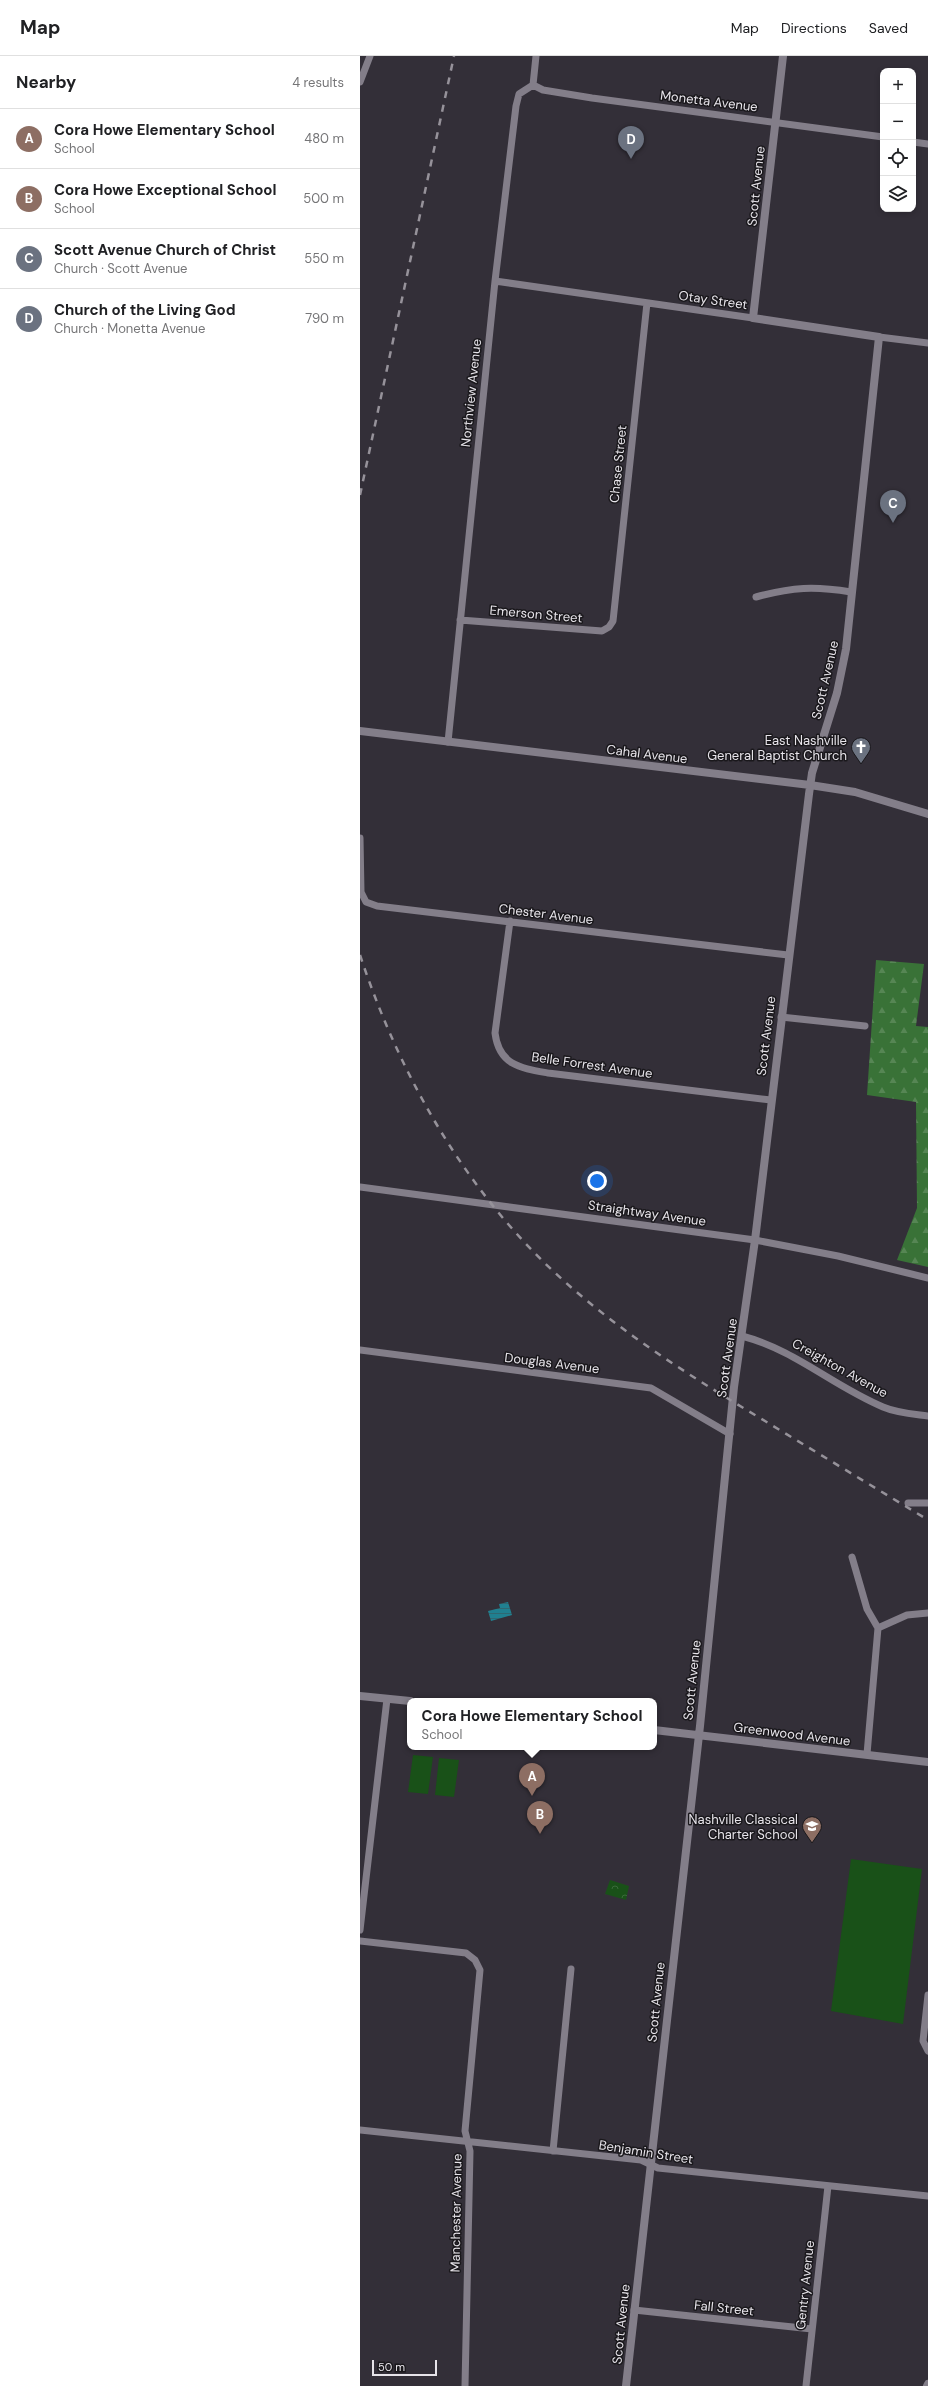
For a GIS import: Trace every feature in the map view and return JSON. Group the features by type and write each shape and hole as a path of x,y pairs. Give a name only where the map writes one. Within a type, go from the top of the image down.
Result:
{"street":[{"path":"360,82 370,56"},
{"path":"533,86 536,56"},
{"name":"Scott Avenue","path":"753,318 783,56"},
{"name":"Monetta Avenue","path":"533,86 543,90 592,98 775,121 880,137"},
{"name":"Northview Avenue","path":"448,742 494,280 516,106 519,94 533,86"},
{"path":"916,142 928,144"},
{"name":"Otay Street","path":"494,280 928,343"},
{"name":"Chase Street","path":"609,627 613,621 647,303"},
{"name":"Scott Avenue","path":"626,2386 699,1735 730,1434 755,1240 788,955 810,785 837,693 846,649 879,337"},
{"path":"756,597 786,589 821,588 851,592"},
{"name":"Emerson Street","path":"460,620 602,632 609,627"},
{"name":"Cahal Avenue","path":"360,731 810,785 855,792 928,814"},
{"name":"Chester Avenue","path":"360,838 361,892 366,902 377,906 788,955"},
{"name":"Belle Forrest Avenue","path":"510,921 495,1033 497,1046 502,1056 511,1063 526,1069 548,1073 771,1100"},
{"path":"781,1017 865,1026"},
{"name":"Straightway Avenue","path":"360,1187 755,1240 838,1256 928,1278"},
{"name":"Creighton Avenue","path":"742,1336 765,1342 884,1407 928,1416"},
{"name":"Douglas Avenue","path":"360,1350 651,1388 730,1434"},
{"path":"908,1503 928,1503"},
{"path":"852,1556 868,1609 878,1628 866,1754"},
{"path":"878,1628 907,1615 928,1613"},
{"path":"360,1696 407,1702"},
{"path":"360,1930 387,1699"},
{"name":"Greenwood Avenue","path":"657,1730 928,1762"},
{"name":"Manchester Avenue","path":"360,1941 466,1953 475,1960 480,1970 465,2131 470,2151 465,2386"},
{"path":"552,2151 571,1969"},
{"path":"926,2049 923,2041 928,1995"},
{"name":"Benjamin Street","path":"360,2130 641,2160 658,2168 928,2196"},
{"name":"Gentry Avenue","path":"806,2386 828,2186"},
{"name":"Fall Street","path":"634,2310 812,2329"}],"green space":[{"path":"876,960 924,964 916,1026 928,1027 928,1267 897,1260 917,1208 916,1102 867,1095"},
{"path":"413,1755 433,1757 428,1794 408,1792"},
{"path":"439,1758 459,1760 454,1797 435,1795"},
{"path":"851,1859 922,1869 903,2024 831,2011"},
{"path":"610,1880 629,1886 626,1900 605,1894"}],"water":[{"path":"508,1602 512,1615 491,1621 488,1611 500,1608 499,1604"}],"railway":[{"path":"360,495 454,56"},
{"path":"360,955 394,1042 414,1084 437,1125 462,1164 490,1202 520,1237 552,1270 602,1313 654,1351 737,1404 928,1520"}],"place":[{"name":"Church of the Living God","path":"631,159"},
{"name":"Scott Avenue Church of Christ","path":"893,523"},
{"name":"East Nashville General Baptist Church","path":"861,764"},
{"name":"Cora Howe Elementary School","path":"532,1796"},
{"name":"Cora Howe Exceptional School","path":"540,1834"},
{"name":"Nashville Classical Charter School","path":"812,1843"}]}
